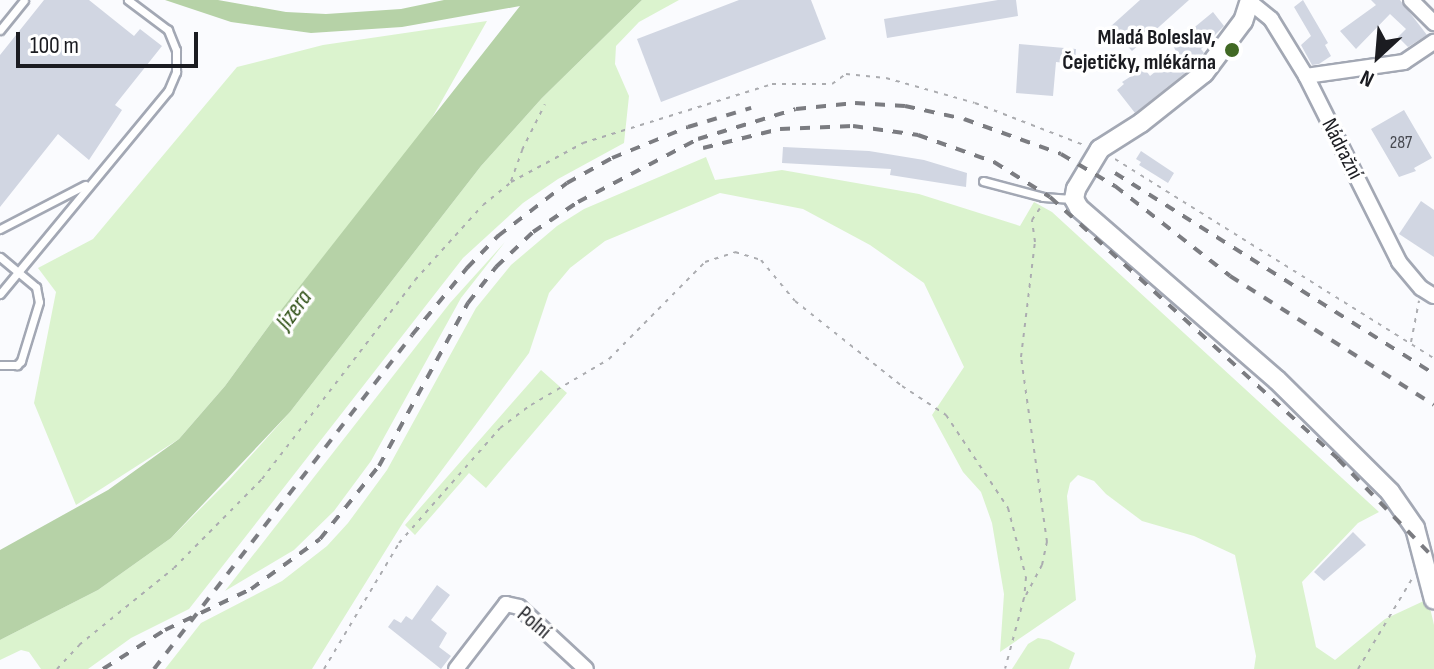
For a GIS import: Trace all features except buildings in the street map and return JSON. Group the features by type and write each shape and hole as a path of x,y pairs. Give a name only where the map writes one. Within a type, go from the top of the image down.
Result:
{"street":[{"path":"1411,0 1434,23"},
{"name":"Nádražní","path":"1100,149 1198,79 1233,37 1250,1 1271,19 1306,76 1399,262 1428,292"},
{"path":"1306,76 1404,62 1434,42"},
{"path":"1100,149 1076,189 1074,199 1079,208 1277,380 1390,492 1410,518 1434,600"},
{"name":"Polní","path":"456,669 506,604 519,607 586,669"}],"lane":[{"path":"0,30 24,0"},
{"path":"0,294 168,91 176,72 176,50 168,30 128,0"},
{"path":"983,181 1043,197 1074,199"},
{"path":"0,229 91,182"},
{"path":"0,257 36,287 39,302 21,361 17,365 0,365"}],"path":[{"path":"57,669 79,645 174,568 262,479 415,280 483,205 511,182 583,143 772,84 832,84 846,74 886,78 975,103 1100,149 1434,358"},
{"path":"511,182 522,150 545,104"},
{"path":"1005,669 1024,598 1042,565 1047,542 1021,357 1035,242 1032,220 1045,203 1043,197"},
{"path":"324,669 399,543 500,428 531,405 609,359 705,262 735,252 761,260 795,301 890,377 946,415 1008,508 1024,566 1024,598"},
{"path":"1411,344 1428,292"},
{"path":"1358,669 1409,581 1425,566"}],"shaded area":[{"path":"642,0 679,0 639,22 616,46 615,64 629,96 624,143 558,179 523,203 463,258 189,609 131,638 88,669 41,669 29,652 21,650 0,660 0,640 98,590 171,538 229,480 290,412 481,166 542,98"},
{"path":"487,21 428,125 274,319 225,386 179,439 76,505 34,403 56,292 38,268 93,239 237,67 323,45"},
{"path":"706,157 715,180 782,170 919,194 1020,226 1034,202 1052,212 1379,512 1358,523 1302,582 1316,647 1335,660 1385,619 1428,599 1434,625 1434,669 1254,669 1256,656 1235,555 1194,536 1142,521 1094,481 1078,475 1070,483 1067,496 1076,600 1000,652 1004,594 992,523 981,492 963,472 932,415 964,367 924,283 870,245 803,209 720,193 605,241 570,268 549,293 529,353 404,521 312,669 165,669 201,623 282,581 327,546 348,523 387,470 476,308 511,265 557,226 584,209"},
{"path":"505,242 461,298 371,461 334,511 294,550 225,591 450,303"},
{"path":"541,370 567,393 486,488 469,473 415,535 405,525"},
{"path":"1038,638 1075,653 1069,669 1012,669 1028,644"}],"water":[{"name":"Jizera","path":"165,0 218,0 286,12 326,14 401,9 444,0 642,0 542,98 481,166 290,412 171,538 98,590 0,640 0,550 108,490 179,439 225,386 520,6 402,27 311,33 231,22"}],"railway":[{"path":"103,669 165,630 251,589 320,539 379,466 468,303 496,267 533,232 578,202 698,139 796,109 855,103 905,106 964,119 1061,154 1115,186 1230,276 1434,405"},
{"path":"154,669 412,335 467,268 498,236 567,183 612,158 688,127 751,108"},
{"path":"703,148 780,129 853,126 918,135 994,162 1050,197 1338,459 1434,558"},
{"path":"1115,173 1434,374"}],"place":[{"name":"Mladá Boleslav, Čejetičky, mlékárna","path":"1232,50"}]}
